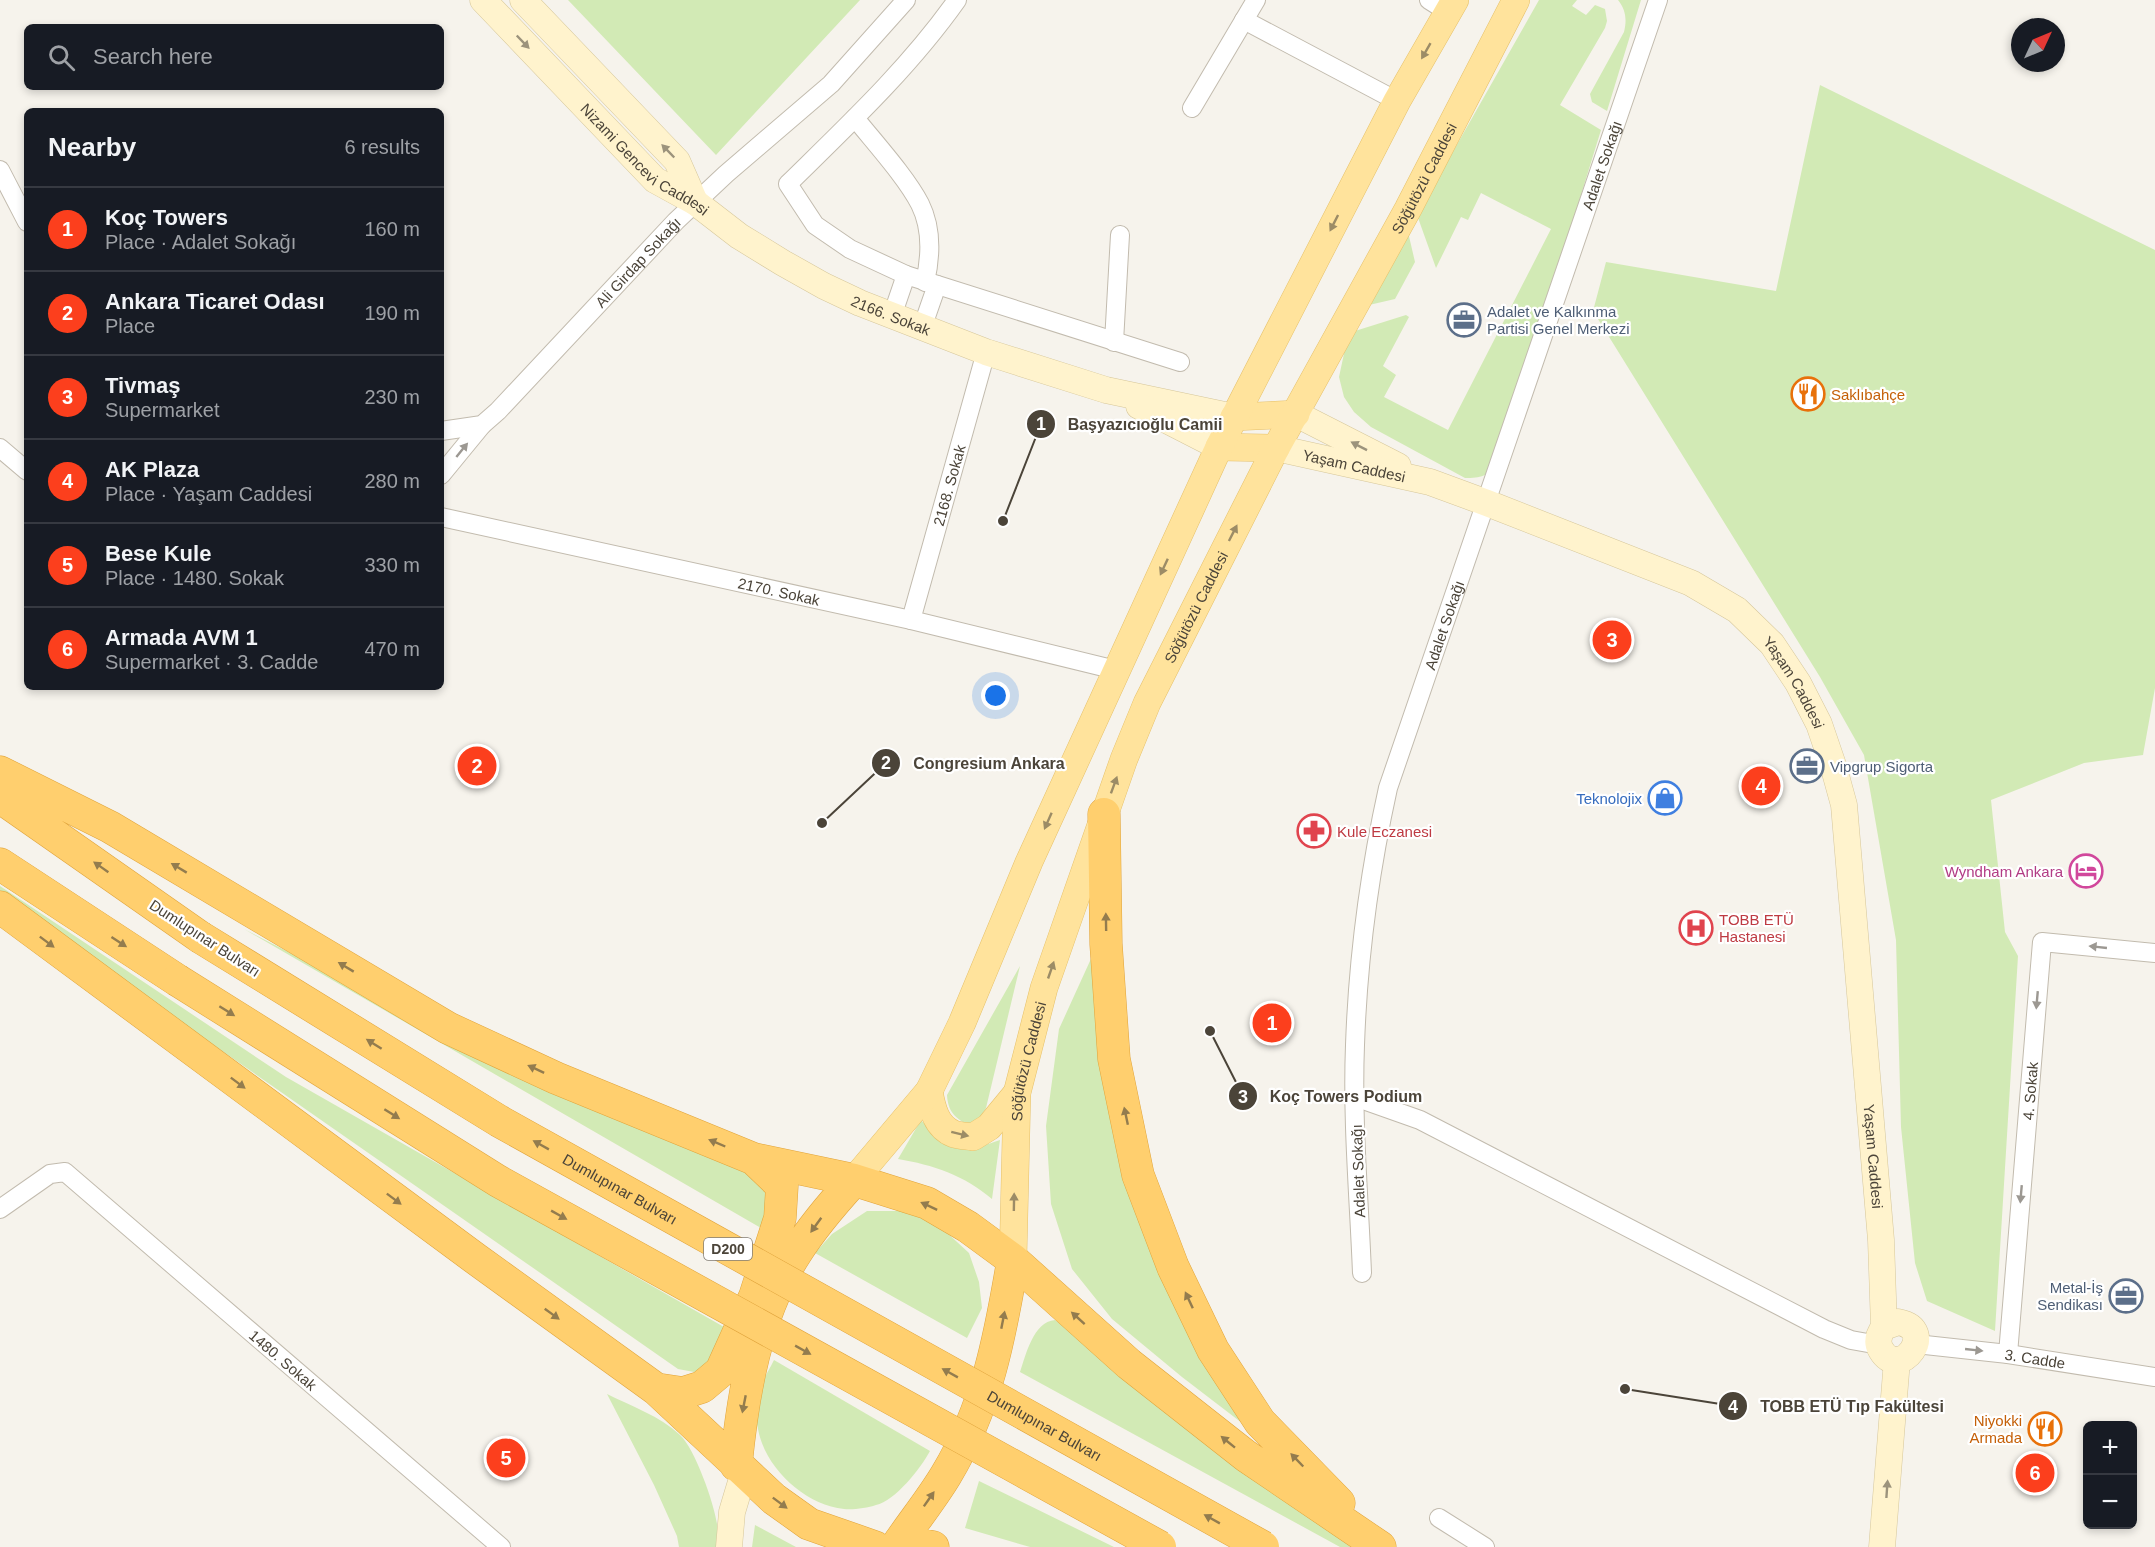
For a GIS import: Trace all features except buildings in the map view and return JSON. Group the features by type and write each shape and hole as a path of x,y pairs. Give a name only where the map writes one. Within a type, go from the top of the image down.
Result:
{"highway":[{"path":"0,772 110,827 448,1028 556,1078 754,1159 854,1180 927,1203 968,1227 1013,1260 1129,1364 1246,1456 1381,1547"},
{"name":"Dumlupınar Bulvarı","path":"0,796 200,937 499,1121 1263,1547"},
{"path":"1104,814 1106,944 1114,1059 1138,1175 1173,1267 1212,1350 1260,1422 1381,1547"},
{"path":"0,864 177,980 498,1181 1160,1547"},
{"path":"0,907 466,1252 656,1389 774,1499 809,1524 853,1541 933,1547"},
{"path":"656,1389 683,1394 702,1387 721,1371 755,1296 780,1218 782,1186 754,1159"},
{"path":"740,1468 740,1421 752,1362 772,1300 795,1254 824,1213 854,1180"},
{"path":"890,1545 946,1475 978,1412 994,1360 1013,1260"}],"main road":[{"name":"Söğütözü Caddesi","path":"1013,1260 1017,1093 1044,988 1124,759 1147,703 1276,448 1408,209 1516,0"},
{"path":"854,1180 929,1091 962,1023 1029,862 1219,447 1398,101 1444,4"},
{"path":"1234,417 1296,414"},
{"path":"1219,447 1276,448"},
{"path":"929,1091 933,1113 941,1124 954,1134 973,1137 989,1127 1017,1093"}],"street":[{"name":"Nizami Gencevi Caddesi","path":"483,0 655,180 695,202"},
{"name":"Nizami Gencevi Caddesi","path":"523,0 677,161 695,202"},
{"name":"Ali Girdap Sokağı","path":"444,471 482,425 498,411 695,202 831,84 906,0"},
{"path":"957,0 932,36 789,184 815,225 850,249 906,275 1180,362"},
{"path":"1192,108 1256,0"},
{"name":"Adalet Sokağı","path":"1362,1273 1355,1047 1364,921 1377,838 1388,788 1488,503 1658,0"},
{"path":"1244,20 1398,101"},
{"path":"855,118 921,204 929,233 931,283 922,328"},
{"path":"0,170 24,216"},
{"name":"2166. Sokak","path":"695,202 739,236 783,263 833,291 891,316 986,352 1106,390 1234,417"},
{"path":"1114,342 1120,235"},
{"path":"891,316 906,275"},
{"name":"2168. Sokak","path":"911,620 986,352"},
{"name":"2166. Sokak","path":"1106,390 1219,447"},
{"name":"Yaşam Caddesi","path":"1296,414 1430,482 1691,583 1737,609 1772,644 1798,683 1819,724 1844,806 1881,1240 1896,1340 1882,1547"},
{"path":"444,431 482,425"},
{"path":"0,448 24,468"},
{"name":"Yaşam Caddesi","path":"1276,448 1430,482"},
{"name":"2170. Sokak","path":"444,518 911,620 1116,670"},
{"name":"4. Sokak","path":"2008,1354 2042,942 2155,952"},
{"name":"3. Cadde","path":"1355,1097 1420,1120 1824,1329 1851,1340 1896,1340 2008,1354 2155,1377"},
{"name":"1480. Sokak","path":"0,1209 50,1174 65,1172 501,1547"},
{"path":"729,1547 732,1512 740,1468"},
{"path":"1439,1518 1485,1547"}],"green space":[{"path":"568,0 860,0 716,155"},
{"path":"1539,0 1577,0 1572,6 1586,15 1595,5 1605,9 1607,21 1605,28 1560,105 1601,130 1498,464 1484,475 1465,478 1371,427 1354,412 1344,397 1339,377 1345,349 1355,331 1406,315 1409,317 1383,366 1396,375 1384,397 1448,430 1551,229 1481,193 1468,220 1461,217 1436,268 1417,215"},
{"path":"1618,0 1641,0 1607,111 1592,102 1590,94 1624,32 1625,15"},
{"path":"1820,85 2155,250 2155,688 2143,755 2084,763 1991,800 2005,932 2018,956 1995,1331 1927,1301 1915,1263 1901,1127 1896,940 1864,755 1820,677 1593,311 1606,262 1776,291"},
{"path":"1408,232 1415,262 1395,299 1369,305"},
{"path":"0,886 286,1077 731,1331 704,1371 678,1369 0,896"},
{"path":"244,929 517,1070 767,1182 766,1231"},
{"path":"1095,950 1110,1099 1272,1446 1182,1377 1112,1319 1072,1269 1051,1204 1046,1126 1059,1029"},
{"path":"1020,966 986,1108 978,1121 968,1125 953,1113 947,1095"},
{"path":"921,1120 940,1138 956,1147 975,1147 1000,1140 992,1199 970,1183 948,1172 898,1159"},
{"path":"867,1211 902,1211 931,1218 969,1253 979,1282 982,1308 967,1338 815,1253 832,1234"},
{"path":"1055,1320 1356,1547 1340,1547 1020,1372 1036,1333 1047,1322"},
{"path":"774,1360 930,1451 907,1483 883,1502 868,1507 848,1509 829,1506 815,1500 789,1482 769,1457 762,1443 754,1409 758,1391"},
{"path":"607,1394 664,1422 686,1442 698,1464 712,1503 717,1524 718,1547 679,1547 677,1536 654,1485"},
{"path":"979,1481 1114,1547 1030,1547 965,1528"},
{"path":"755,1525 796,1547 752,1547"}],"place":[{"name":"Adalet ve Kalkınma Partisi Genel Merkezi","path":"1464,320"},
{"name":"Saklıbahçe","path":"1808,394"},
{"name":"Başyazıcıoğlu Camii","path":"1003,521"},
{"name":"Tivmaş","path":"1612,640"},
{"name":"Ankara Ticaret Odası","path":"477,766"},
{"name":"Vipgrup Sigorta","path":"1807,766"},
{"name":"AK Plaza","path":"1761,786"},
{"name":"Teknolojix","path":"1665,798"},
{"name":"Congresium Ankara","path":"822,823"},
{"name":"Kule Eczanesi","path":"1314,831"},
{"name":"Wyndham Ankara","path":"2086,871"},
{"name":"TOBB ETÜ Hastanesi","path":"1696,928"},
{"name":"Koç Towers","path":"1272,1023"},
{"name":"Koç Towers Podium","path":"1210,1031"},
{"name":"Metal-İş Sendikası","path":"2126,1296"},
{"name":"TOBB ETÜ Tıp Fakültesi","path":"1625,1389"},
{"name":"Niyokki Armada","path":"2045,1429"},
{"name":"Bese Kule","path":"506,1458"},
{"name":"Armada AVM 1","path":"2035,1473"}]}
